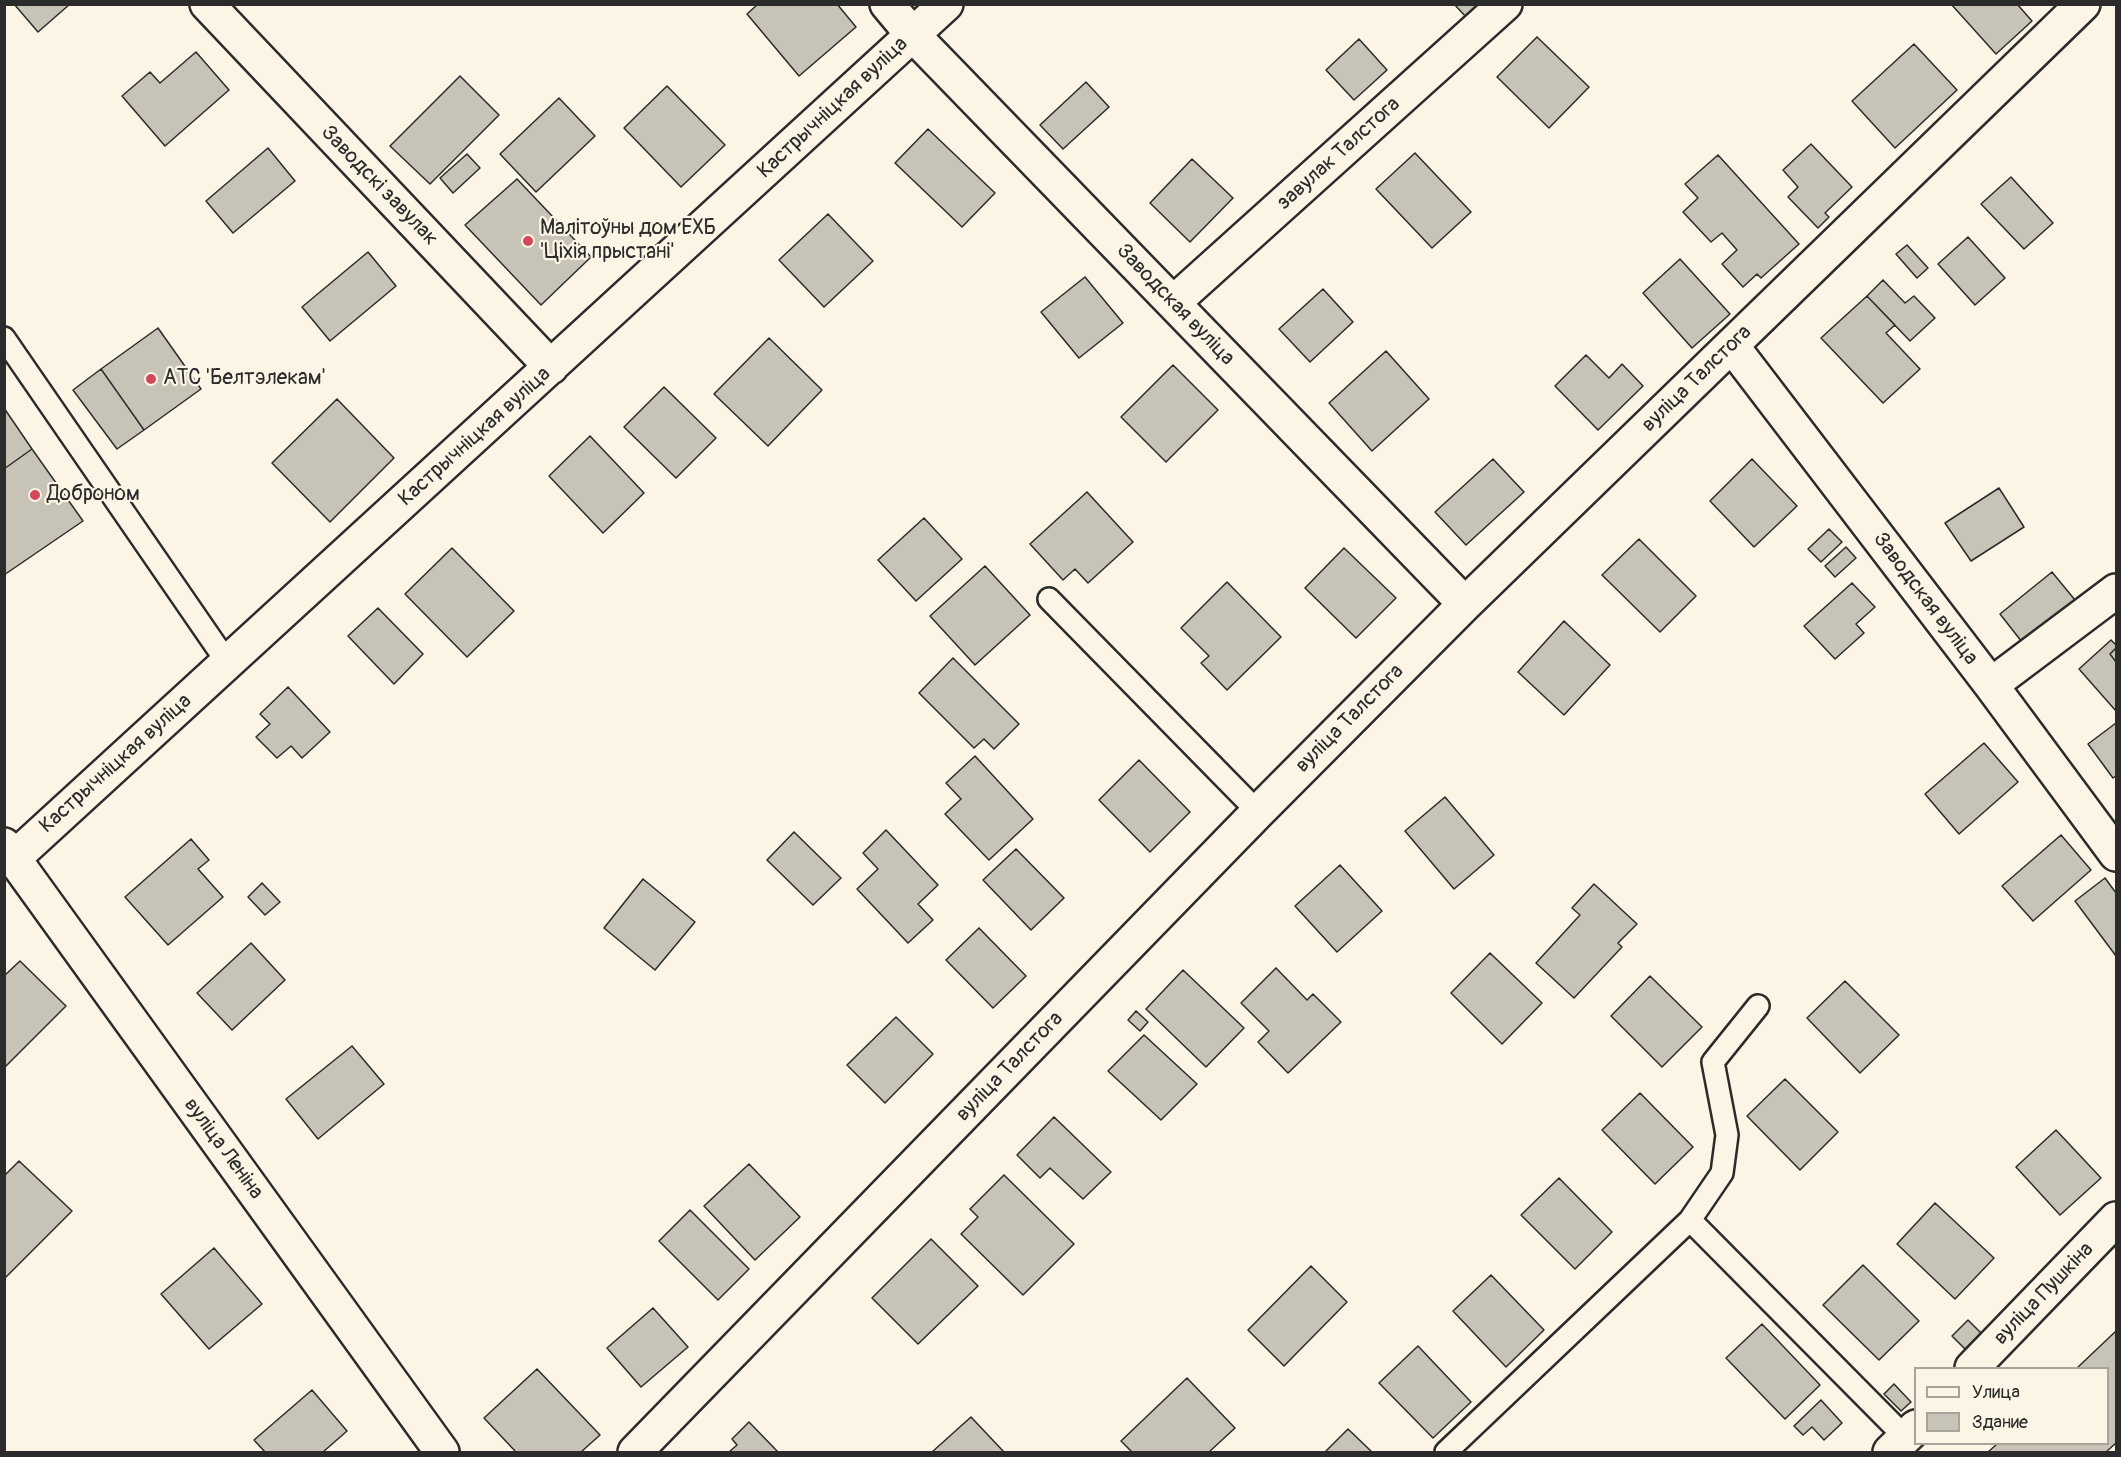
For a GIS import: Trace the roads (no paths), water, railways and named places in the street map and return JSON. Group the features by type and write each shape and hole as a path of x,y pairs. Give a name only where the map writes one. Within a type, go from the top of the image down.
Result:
{"street":[{"name":"Заводскі завулак","path":"207,4 551,367"},
{"name":"Заводская вуліца","path":"886,4 912,34 1465,604"},
{"name":"Кастрычніцкая вуліца","path":"8,857 227,662 946,4"},
{"name":"завулак Талстога","path":"1173,303 1505,4"},
{"name":"вуліца Талстога","path":"634,1452 1258,812 1465,604 2083,4"},
{"name":"Заводская вуліца","path":"1732,345 1991,685 2116,854"},
{"path":"1991,685 2116,591"},
{"name":"вуліца Леніна","path":"8,857 442,1452"},
{"name":"вуліца Пушкіна","path":"1973,1367 2116,1220"}],"lane":[{"path":"4,338 227,662"},
{"path":"1049,599 1258,812"},
{"path":"1446,1452 1690,1220 1722,1173 1726,1136 1713,1062 1758,1006"},
{"path":"1690,1220 1904,1439"}],"place":[{"name":"Малітоўны дом ЕХБ 'Ціхія прыстані'","path":"528,241"},
{"name":"АТС 'Белтэлекам'","path":"151,379"},
{"name":"Доброном","path":"35,495"}]}
